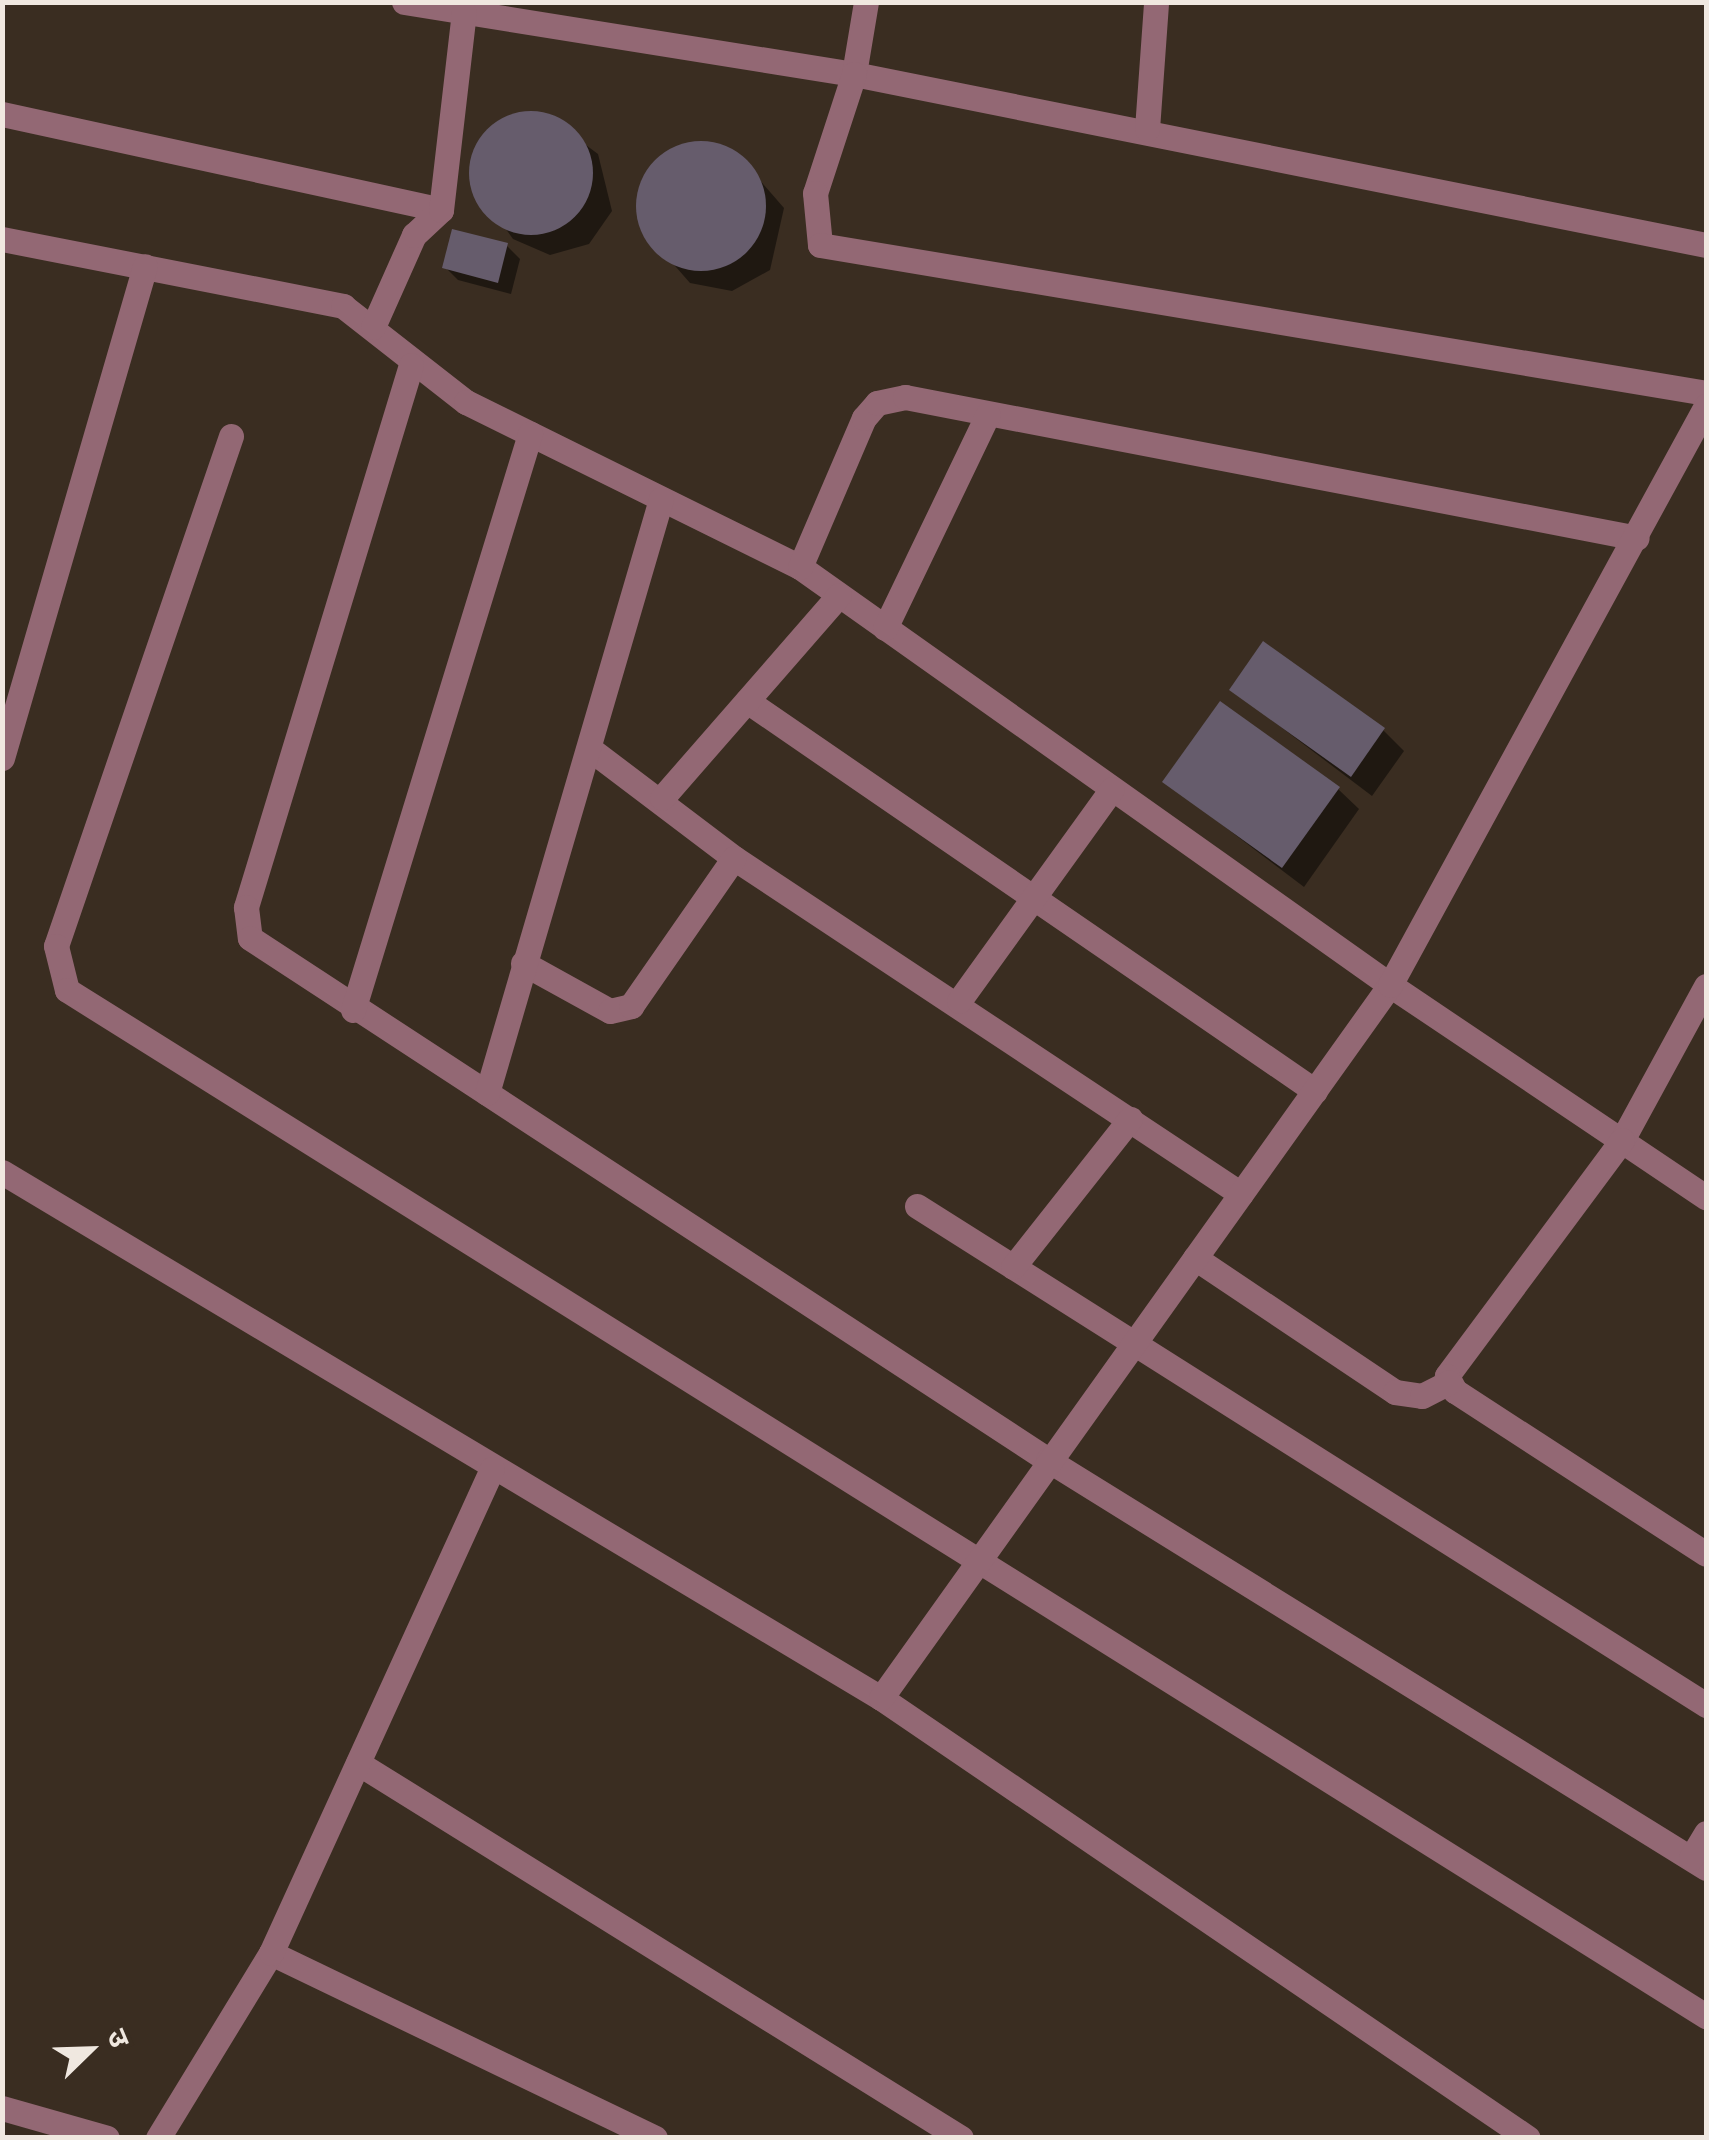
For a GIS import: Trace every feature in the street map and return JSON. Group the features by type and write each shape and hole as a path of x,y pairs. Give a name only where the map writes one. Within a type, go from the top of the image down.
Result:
{"street":[{"path":"404,2 854,74 1148,129 1706,244"},
{"path":"866,2 854,74 815,193 820,245 1706,393"},
{"path":"1148,129 1156,2"},
{"path":"373,327 414,235 441,210 464,12"},
{"path":"2,114 441,210"},
{"path":"2,239 343,306 373,327 411,365 530,434 800,567 1390,985 1706,1196"},
{"path":"2,758 145,266"},
{"path":"411,365 244,922 265,954 488,1094 1048,1460 1699,1863 1706,1833"},
{"path":"800,567 878,403 904,398 1637,538"},
{"path":"881,1698 1390,985 1706,406"},
{"path":"885,628 988,414"},
{"path":"353,1010 530,434"},
{"path":"231,436 56,946 67,990 977,1567 1706,2016"},
{"path":"488,1094 523,963 662,499"},
{"path":"662,798 838,596"},
{"path":"746,701 1315,1090"},
{"path":"590,748 662,798 734,858 959,1001 1241,1194"},
{"path":"959,1001 1040,900 1112,789"},
{"path":"523,963 610,1011 631,1006 734,858"},
{"path":"1449,1382 1449,1367 1622,1140 1706,986"},
{"path":"1014,1267 1130,1119"},
{"path":"2,1172 492,1469 881,1698 1519,2135"},
{"path":"917,1206 1706,1704"},
{"path":"1195,1258 1395,1392 1422,1396 1449,1382"},
{"path":"1449,1382 1706,1554"},
{"path":"158,2138 271,1952 492,1469"},
{"path":"358,1763 961,2138"},
{"path":"271,1952 655,2138"},
{"path":"2,2108 107,2138"}],"building":[{"path":"531,111 555,115 575,129 589,149 593,173 589,197 575,217 555,231 531,235 507,231 487,217 473,197 469,173 473,149 487,129 507,115"},
{"path":"701,141 726,146 747,160 761,181 766,206 761,231 747,252 726,266 701,271 676,266 655,252 641,231 636,206 641,181 655,160 676,146"},
{"path":"452,229 508,243 498,283 442,268"},
{"path":"1263,641 1385,728 1351,777 1229,690"},
{"path":"1220,701 1340,787 1282,868 1162,782"}]}
